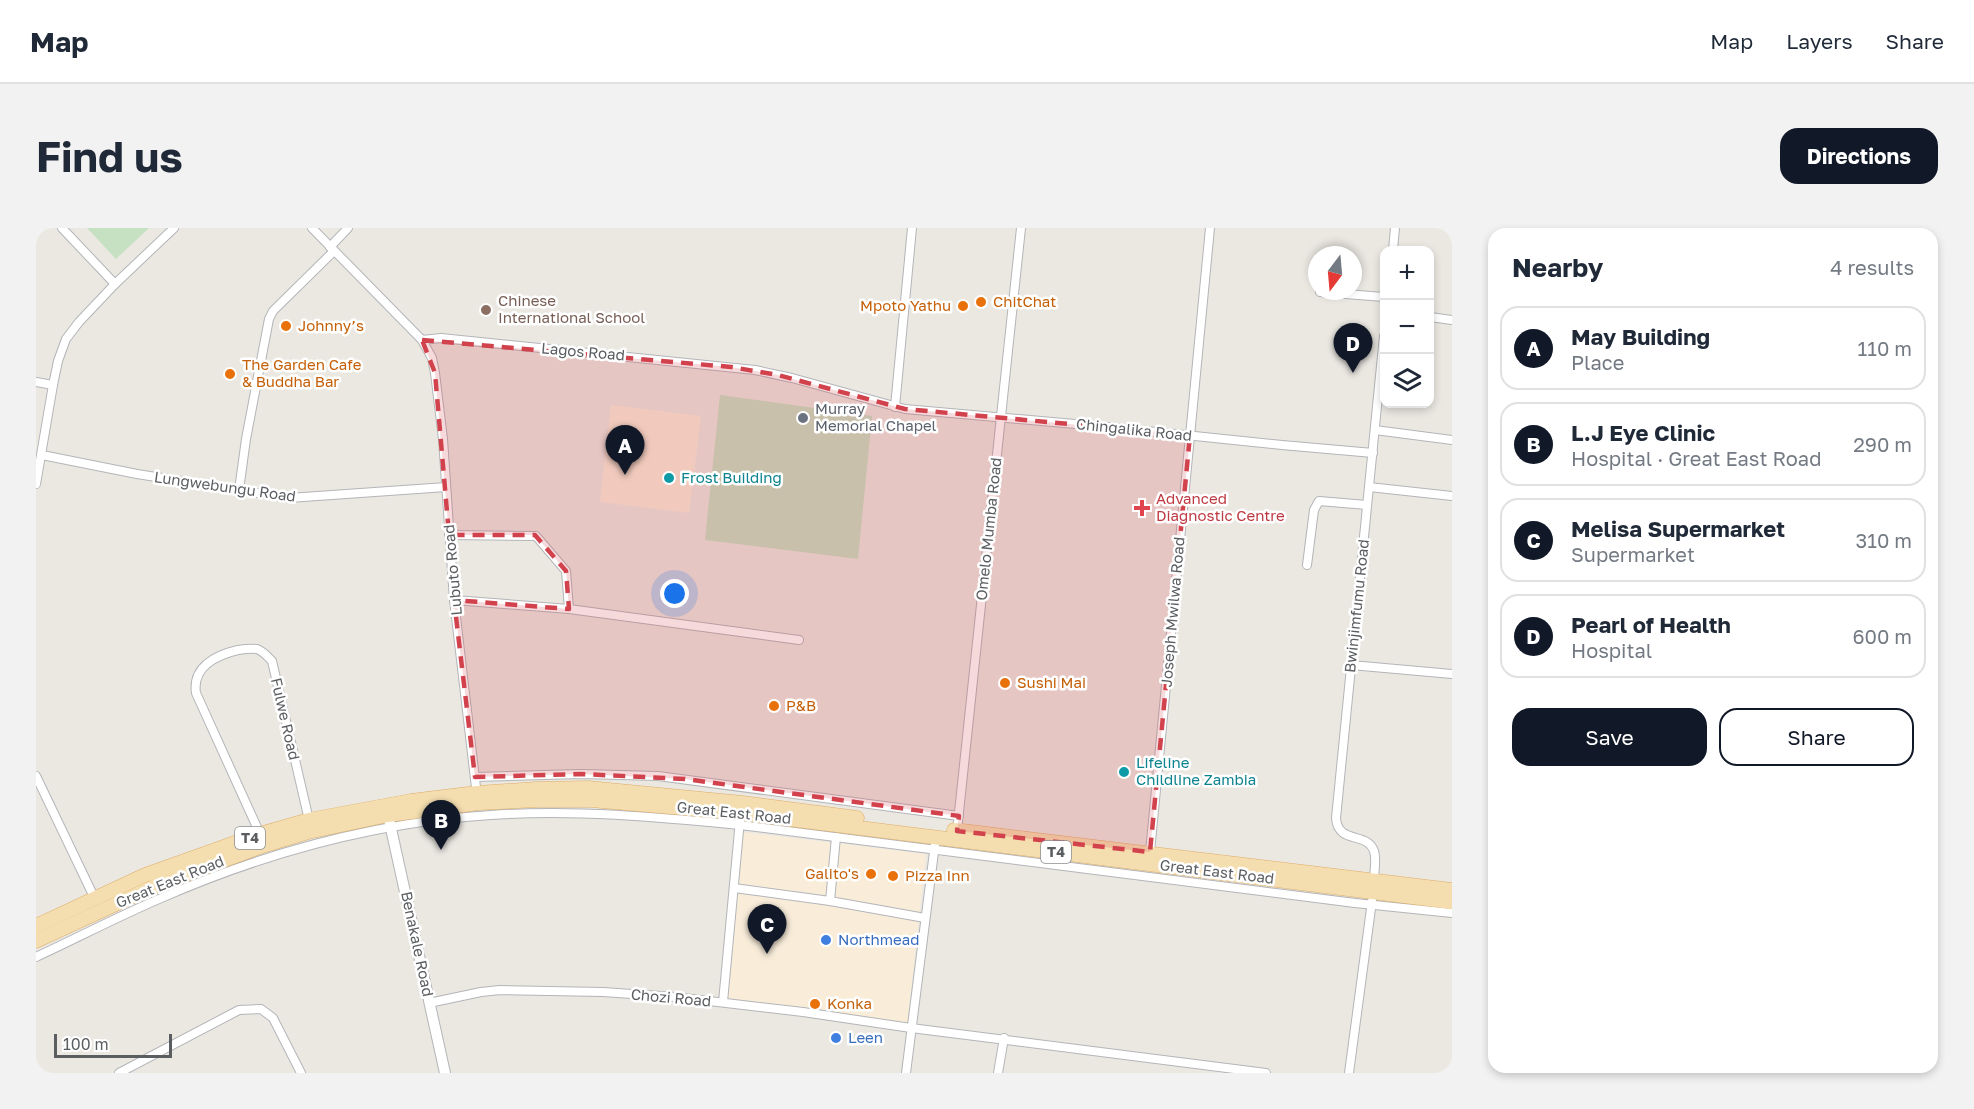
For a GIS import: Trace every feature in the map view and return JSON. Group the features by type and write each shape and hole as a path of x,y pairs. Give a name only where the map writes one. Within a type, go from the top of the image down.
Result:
{"main road":[{"name":"Great East Road","path":"36,926 145,875 260,834 309,820 411,801 477,798 588,788 857,833 1452,902"},
{"name":"Great East Road","path":"36,941 157,885 262,846 308,832 390,821 477,798"},
{"name":"Great East Road","path":"741,814 957,831 1150,852 1373,892 1452,890"}],"street":[{"path":"62,228 115,284"},
{"path":"36,484 53,385 66,339 115,284 174,228"},
{"path":"312,228 422,340"},
{"path":"238,490 269,319 273,311 332,249 348,228"},
{"path":"895,407 912,228"},
{"name":"Omelo Mumba Road","path":"957,831 1021,228"},
{"name":"Joseph Mwilwa Road","path":"1150,852 1210,228"},
{"path":"1393,246 1395,228"},
{"path":"1362,295 1380,297"},
{"path":"1434,318 1452,320"},
{"name":"Lagos Road","path":"422,340 441,338 754,370 792,378 895,407"},
{"name":"Lubuto Road","path":"422,340 432,358 443,439 454,600 477,798"},
{"name":"Bwinjimfumu Road","path":"1373,892 1375,855 1368,843 1341,832 1336,825 1382,354"},
{"path":"36,382 53,385"},
{"name":"Chingalika Road","path":"895,407 1373,453"},
{"path":"1375,430 1452,440"},
{"name":"Lungwebungu Road","path":"42,455 137,474 289,498 446,487"},
{"path":"1369,487 1452,496"},
{"path":"1307,564 1314,510 1319,501 1367,505"},
{"path":"449,536 536,536 566,570 569,609"},
{"path":"454,600 569,609 799,640"},
{"name":"Fulwe Road","path":"260,834 194,684 202,669 221,654 256,649 272,661 309,820"},
{"path":"1351,665 1452,674"},
{"path":"475,777 581,774 658,777 959,816"},
{"path":"36,776 94,897"},
{"path":"36,957 160,898 314,843 390,821 529,813 639,816 741,814 836,837 857,833"},
{"path":"723,1002 741,814"},
{"name":"Benakale Road","path":"390,821 445,1073"},
{"path":"830,901 836,837"},
{"path":"906,1073 936,843"},
{"path":"734,888 830,901 925,918"},
{"path":"1349,1073 1373,892 1452,914"},
{"name":"Chozi Road","path":"429,1003 481,992 510,990 603,992 723,1002 1266,1073"},
{"path":"119,1073 239,1010 261,1009 273,1018 301,1073"},
{"path":"998,1073 1004,1038"}],"highlighted area":[{"path":"422,340 731,367 778,375 905,409 1190,435 1150,852 957,831 959,816 685,779 581,774 475,777 454,600 569,609 566,571 535,535 449,535 435,373"}],"shaded area":[{"path":"611,405 701,416 689,513 600,502"},
{"path":"743,832 926,854 907,1028 724,1007"}],"green space":[{"path":"87,228 149,228 116,259"},
{"path":"720,395 872,416 858,559 705,540"}],"place":[{"name":"ChitChat","path":"981,302"},
{"name":"Mpoto Yathu","path":"963,306"},
{"name":"Chinese International School","path":"486,310"},
{"name":"Johnny’s","path":"286,326"},
{"name":"Pearl of Health","path":"1353,373"},
{"name":"The Garden Cafe & Buddha Bar","path":"230,374"},
{"name":"Murray Memorial Chapel","path":"803,418"},
{"name":"May Building","path":"625,475"},
{"name":"Frost Building","path":"669,478"},
{"name":"Advanced Diagnostic Centre","path":"1142,508"},
{"name":"Sushi Mai","path":"1005,683"},
{"name":"P&B","path":"774,706"},
{"name":"Lifeline Childline Zambia","path":"1124,772"},
{"name":"L.J Eye Clinic","path":"441,850"},
{"name":"Galito's","path":"871,874"},
{"name":"Pizza Inn","path":"893,876"},
{"name":"Northmead","path":"826,940"},
{"name":"Melisa Supermarket","path":"767,954"},
{"name":"Konka","path":"815,1004"},
{"name":"Leen","path":"836,1038"}]}
